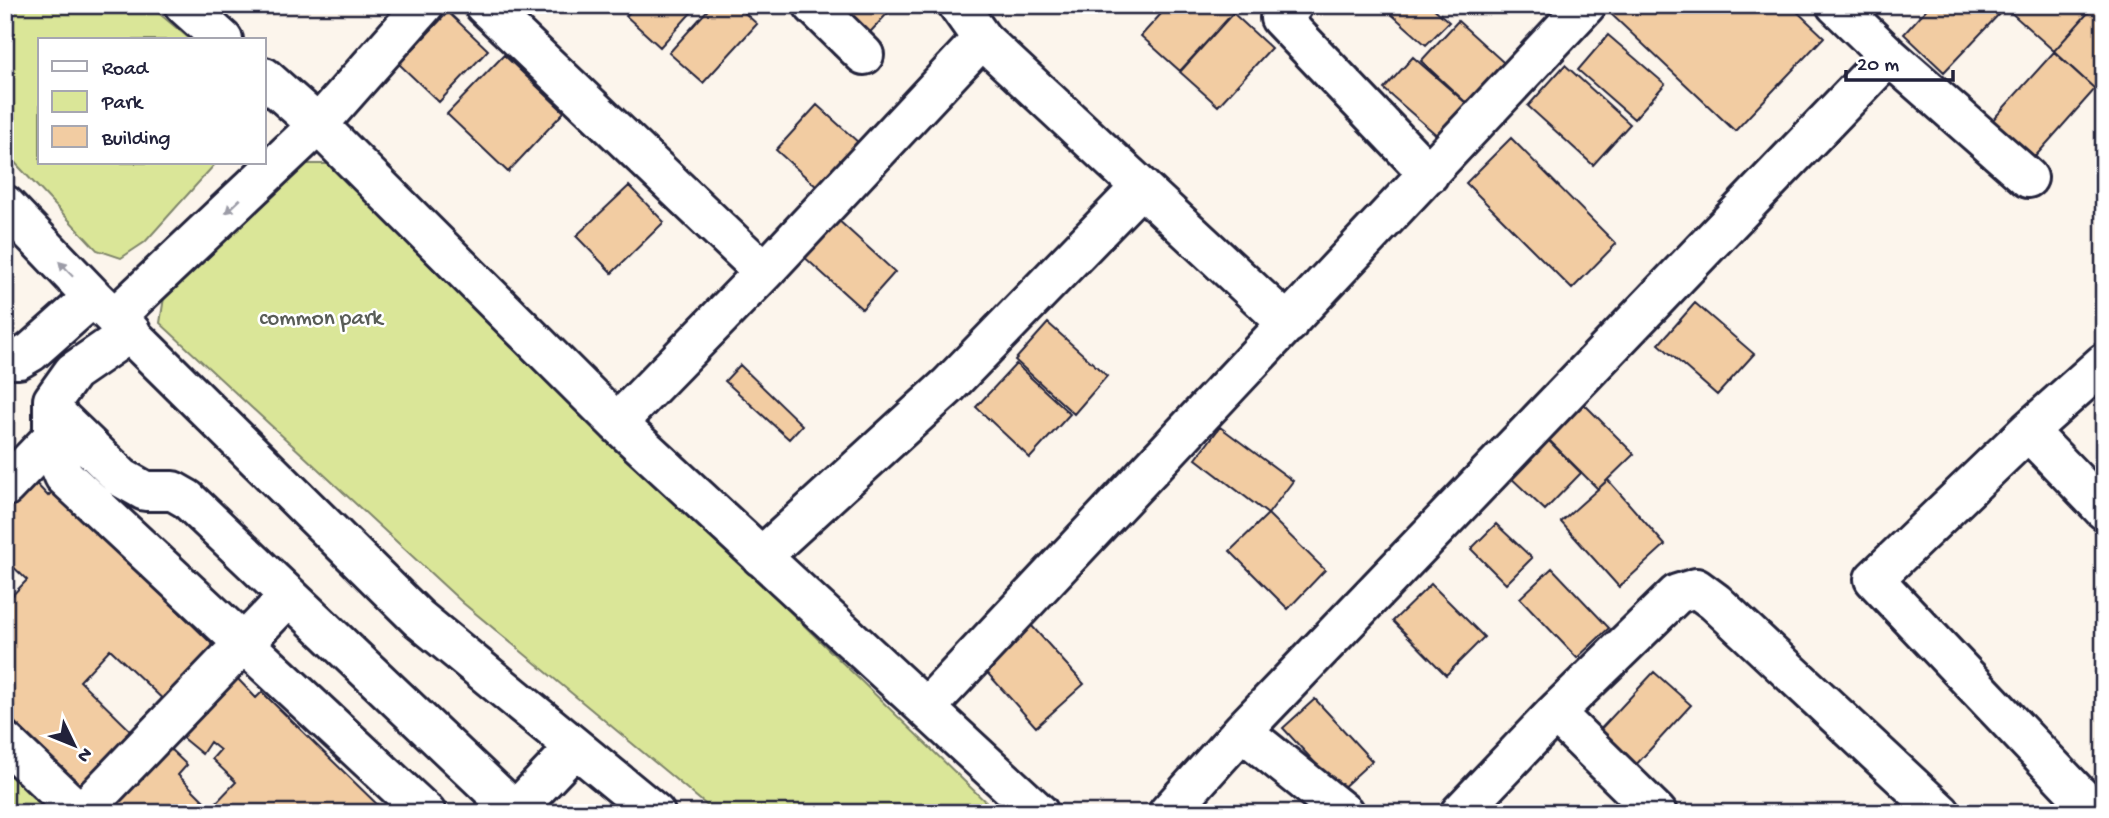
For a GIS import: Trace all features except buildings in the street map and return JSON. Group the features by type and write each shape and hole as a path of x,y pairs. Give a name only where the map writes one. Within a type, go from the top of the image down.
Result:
{"street":[{"path":"184,5 221,38"},
{"path":"424,5 318,125 113,315 53,400 53,450 64,476 426,813"},
{"path":"484,5 764,272"},
{"path":"813,5 864,55"},
{"path":"958,5 982,39 1288,324"},
{"path":"926,708 1586,5"},
{"path":"1836,5 2028,178"},
{"path":"1280,10 1429,174"},
{"path":"617,423 764,272 982,39"},
{"path":"1168,813 1242,731 1889,55"},
{"path":"266,79 318,125 617,423 1039,813"},
{"path":"761,557 950,385 1142,187"},
{"path":"5,205 418,618 656,813"},
{"path":"5,359 19,359 113,315"},
{"path":"2096,813 1874,579 2028,431 2104,363"},
{"path":"5,487 53,424"},
{"path":"53,424 122,478 145,491 173,491 187,499 515,812 575,748"},
{"path":"2028,431 2104,510"},
{"path":"1460,813 1555,713 1677,594 1696,588 1715,602 1941,813"},
{"path":"5,742 80,813 289,596"},
{"path":"1555,713 1657,813"},
{"path":"1242,731 1344,813"}],"green space":[{"path":"5,5 149,5 189,38 38,38 38,164 215,164 145,242 121,258 97,250 5,152"},
{"name":"common park","path":"295,164 329,164 997,813 716,813 463,603 160,323 165,291"},
{"path":"5,765 52,813 5,813"}]}
